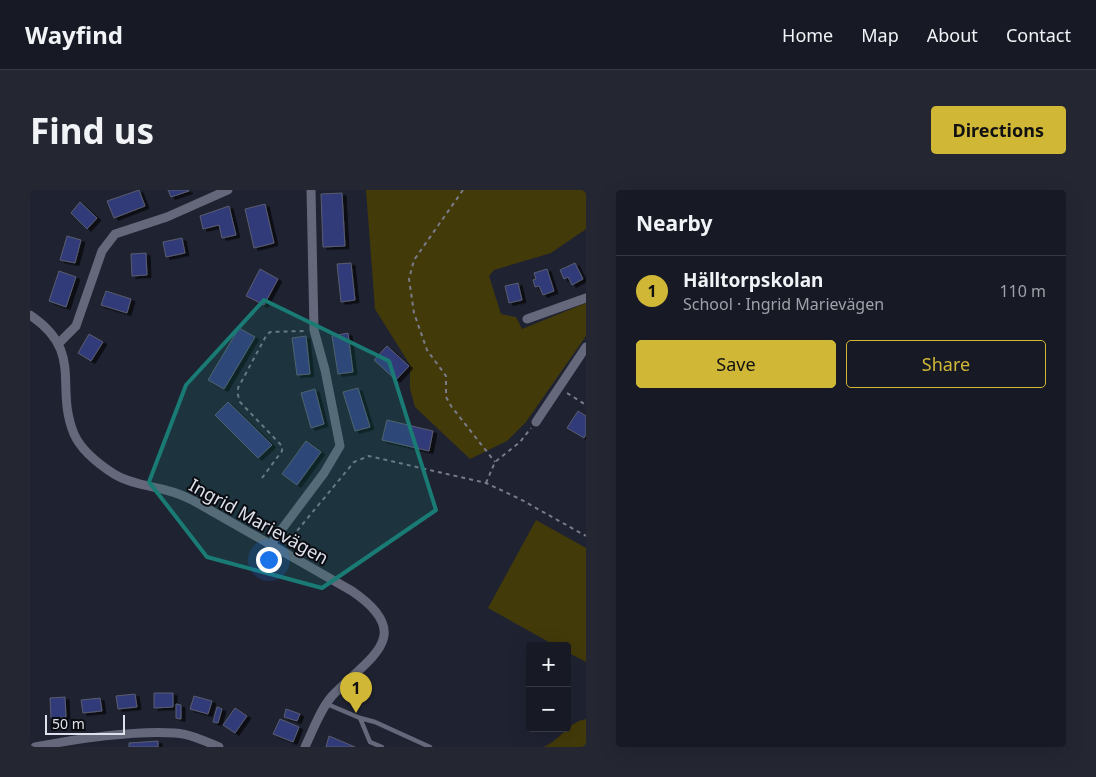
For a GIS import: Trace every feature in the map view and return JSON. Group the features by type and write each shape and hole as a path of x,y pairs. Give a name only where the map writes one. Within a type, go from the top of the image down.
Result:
{"street":[{"path":"59,343 76,326 102,251 115,234 167,217 228,190"},
{"path":"270,545 324,473 340,446 314,330 312,190"},
{"path":"527,319 586,298"},
{"name":"Ingrid Marievägen","path":"30,315 45,325 59,343 67,374 70,421 75,436 90,455 115,475 171,491 194,501 371,604 383,622 385,637 379,650 327,704 305,747"},
{"path":"536,422 586,347"},
{"path":"35,747 153,732 177,733 199,738 219,747"}],"lane":[{"path":"327,704 360,718 375,722 430,747"},
{"path":"360,718 370,742 382,747"}],"path":[{"path":"463,190 414,260 409,279 410,293 428,350 446,376 446,397 450,406 495,462"},
{"path":"262,478 282,451 282,446 240,402 238,388 270,332 314,330"},
{"path":"559,388 586,405"},
{"path":"486,483 495,462 520,442 536,422"},
{"path":"280,551 354,462 362,457 370,456 486,483 520,499 586,536"}],"highlighted area":[{"path":"264,300 389,361 436,510 322,588 207,557 149,482 186,385"}],"shaded area":[{"path":"366,190 586,190 586,229 551,253 494,270 489,276 501,314 516,317 522,329 586,303 586,336 526,422 507,441 470,459 415,407 410,389 410,365 375,309"},
{"path":"536,520 586,548 586,662 571,654 571,642 549,642 488,608"},
{"path":"586,719 586,747 543,747 564,732 571,732 571,726"}],"building":[{"path":"139,190 145,206 114,218 107,201"},
{"path":"168,190 188,190 189,191 171,197"},
{"path":"342,193 345,246 323,247 321,194"},
{"path":"80,202 97,218 87,229 71,213"},
{"path":"265,204 274,243 254,248 245,209"},
{"path":"229,206 236,235 222,238 219,225 203,229 200,216"},
{"path":"67,236 81,240 75,263 60,260"},
{"path":"182,238 185,253 166,257 163,242"},
{"path":"146,253 147,275 132,276 131,254"},
{"path":"351,263 355,300 341,302 337,264"},
{"path":"575,263 583,279 572,285 568,277 564,279 560,270"},
{"path":"260,269 278,279 264,305 246,296"},
{"path":"547,269 554,291 543,295 539,286 535,287 533,280 536,279 534,273"},
{"path":"59,271 76,277 66,307 49,301"},
{"path":"518,283 522,300 509,303 505,286"},
{"path":"106,291 131,299 127,313 101,305"},
{"path":"239,328 255,337 224,389 208,380"},
{"path":"348,333 353,372 338,374 332,336"},
{"path":"89,334 103,342 91,361 78,353"},
{"path":"306,336 310,374 297,375 292,338"},
{"path":"387,346 409,366 396,380 374,360"},
{"path":"358,388 370,427 355,431 343,392"},
{"path":"315,389 324,424 311,428 301,393"},
{"path":"228,402 272,445 258,458 215,415"},
{"path":"578,411 586,416 586,434 584,438 567,428"},
{"path":"387,420 433,431 429,451 382,440"},
{"path":"306,441 321,452 297,485 282,474"},
{"path":"154,693 173,693 173,707 154,708"},
{"path":"135,694 137,707 118,709 116,696"},
{"path":"194,696 212,701 208,714 190,709"},
{"path":"65,697 66,717 51,718 50,698"},
{"path":"100,698 102,711 83,713 81,700"},
{"path":"176,704 181,705 181,719 176,718"},
{"path":"217,707 222,709 218,723 213,722"},
{"path":"235,708 247,716 235,733 223,725"},
{"path":"286,709 300,714 297,721 284,717"},
{"path":"280,719 299,727 293,742 273,734"},
{"path":"329,736 355,747 326,747"},
{"path":"158,741 158,747 129,747 129,743"}],"place":[{"name":"Hälltorpskolan","path":"356,713"}]}
